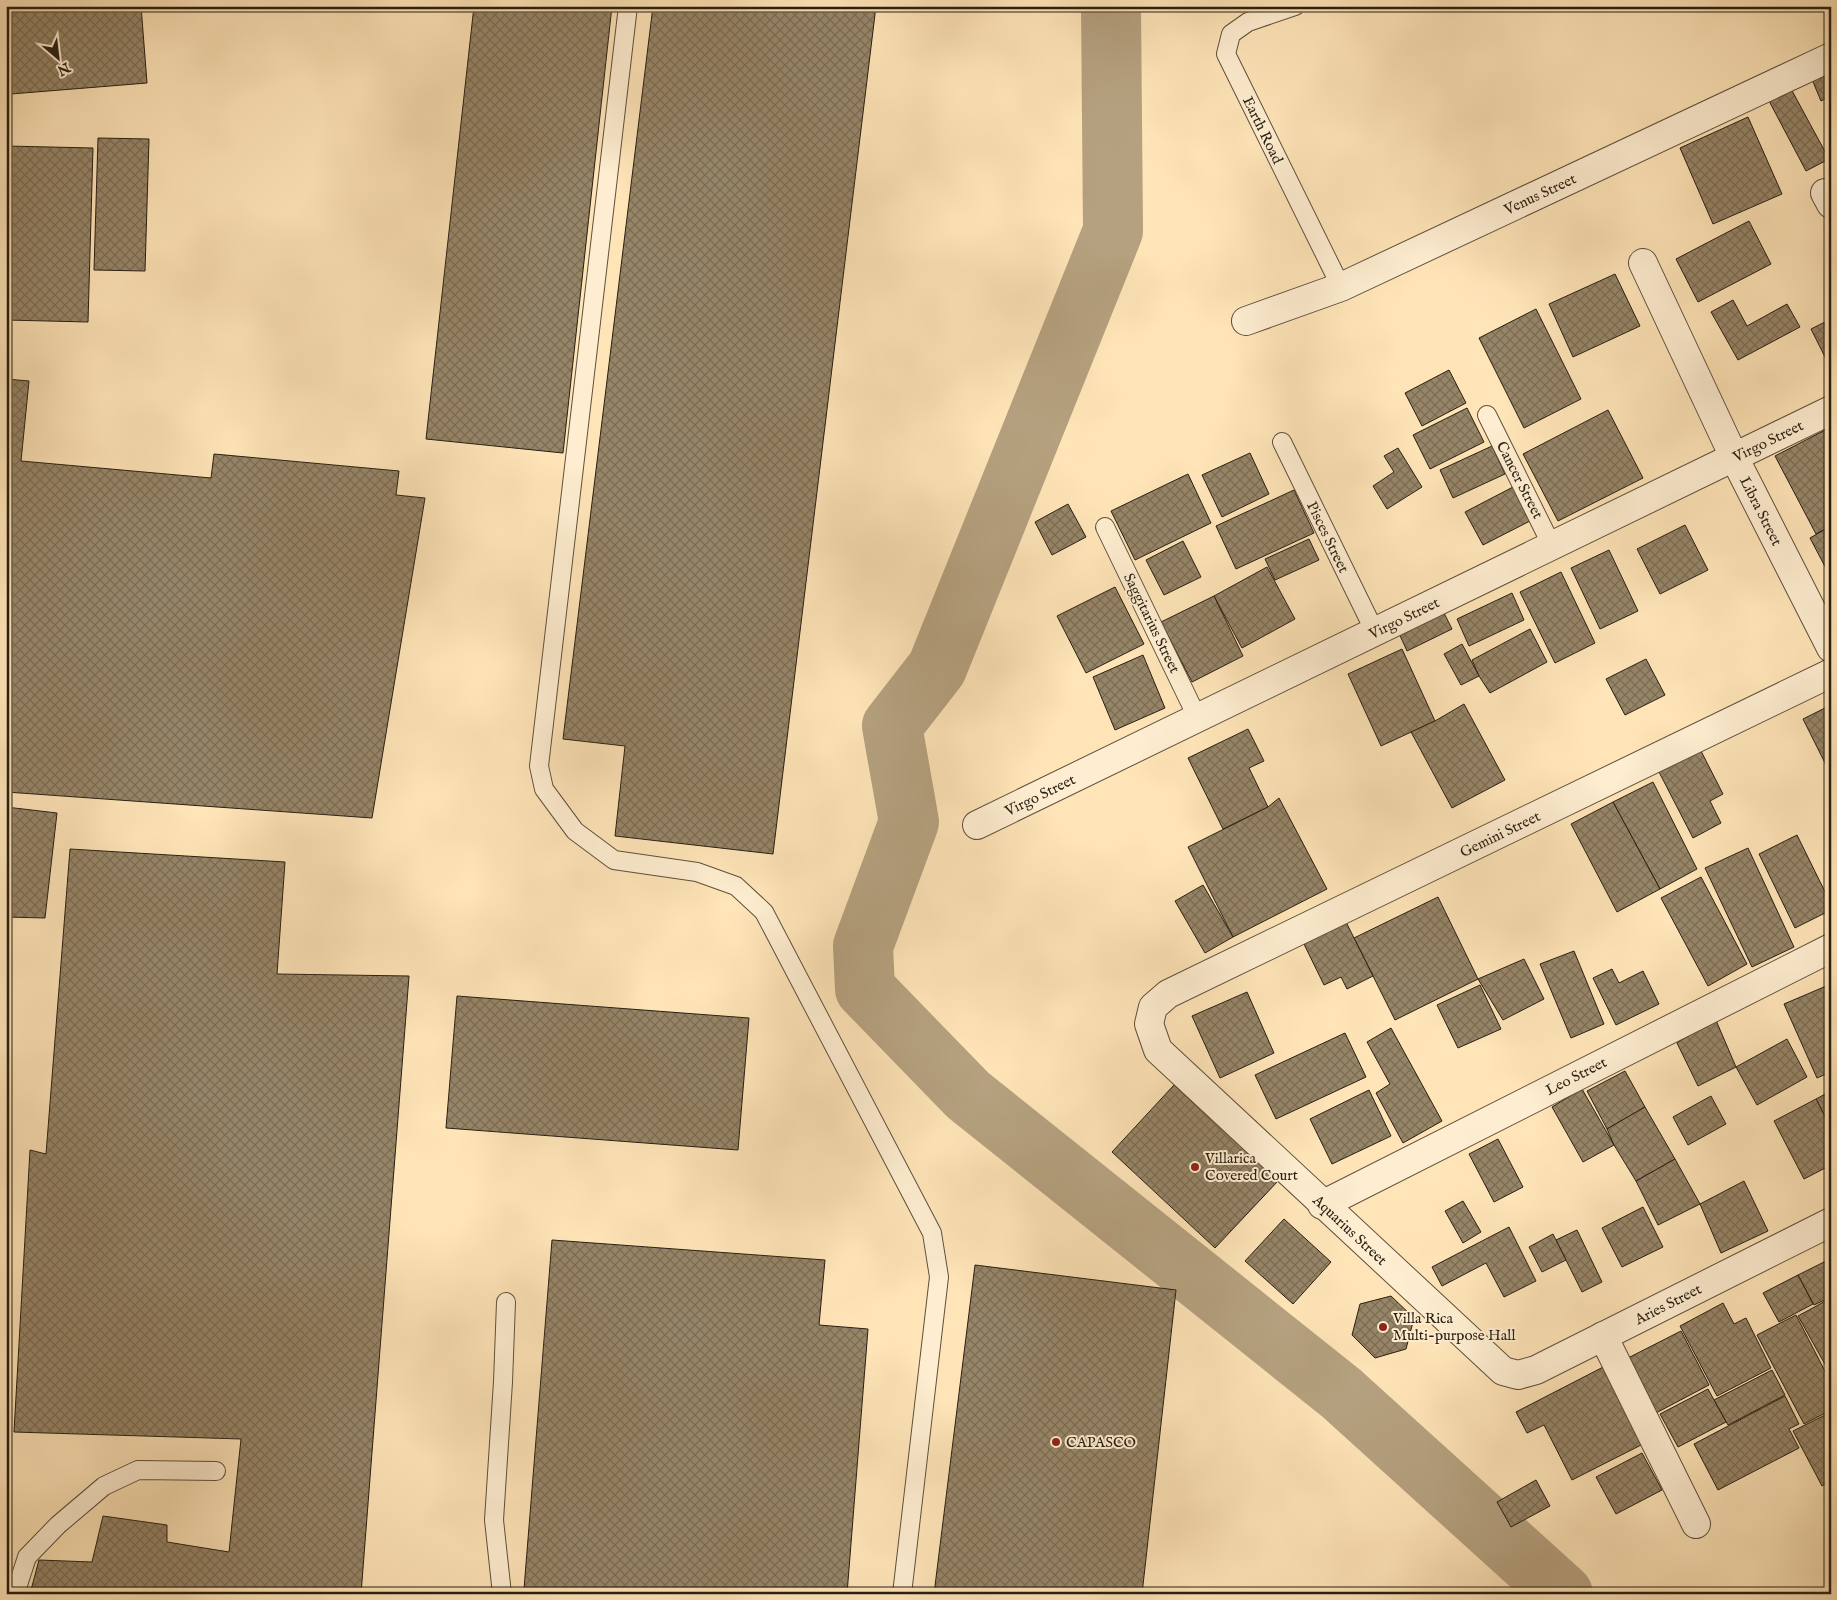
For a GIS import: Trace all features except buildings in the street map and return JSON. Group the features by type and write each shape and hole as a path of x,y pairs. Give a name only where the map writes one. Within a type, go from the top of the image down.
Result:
{"street":[{"name":"Venus Street","path":"1246,321 1341,287 1831,57"},
{"name":"Libra Street","path":"1643,263 1734,457 1831,648"},
{"name":"Virgo Street","path":"977,826 1831,410"},
{"name":"Gemini Street","path":"1168,994 1831,673"},
{"name":"Leo Street","path":"1322,1205 1831,948"},
{"name":"Aquarius Street","path":"1168,994 1154,1007 1149,1024 1158,1050 1503,1372"},
{"name":"Aries Street","path":"1503,1372 1518,1375 1536,1370 1831,1222"},
{"path":"1603,1336 1696,1524"}],"lane":[{"path":"628,6 539,766 544,789 575,831 614,860 697,872 736,886 764,912 932,1233 939,1277 902,1594"},
{"name":"Earth Road","path":"1295,6 1248,22 1231,34 1226,54 1341,287"},
{"name":"Cancer Street","path":"1487,415 1552,546"},
{"name":"Pisces Street","path":"1282,442 1375,632"},
{"name":"Saggitarius Street","path":"1105,527 1198,719"},
{"path":"502,1594 494,1520 506,1302"},
{"path":"15,1594 27,1557 58,1525 104,1486 138,1470 216,1471"}],"waterway":[{"path":"1111,6 1113,231 937,668 892,726 909,822 863,946 865,989 968,1095 1341,1393 1563,1594"}],"place":[{"name":"Villarica Covered Court","path":"1195,1167"},
{"name":"Villa Rica Multi-purpose Hall","path":"1383,1327"},
{"name":"CAPASCO","path":"1056,1442"}]}
